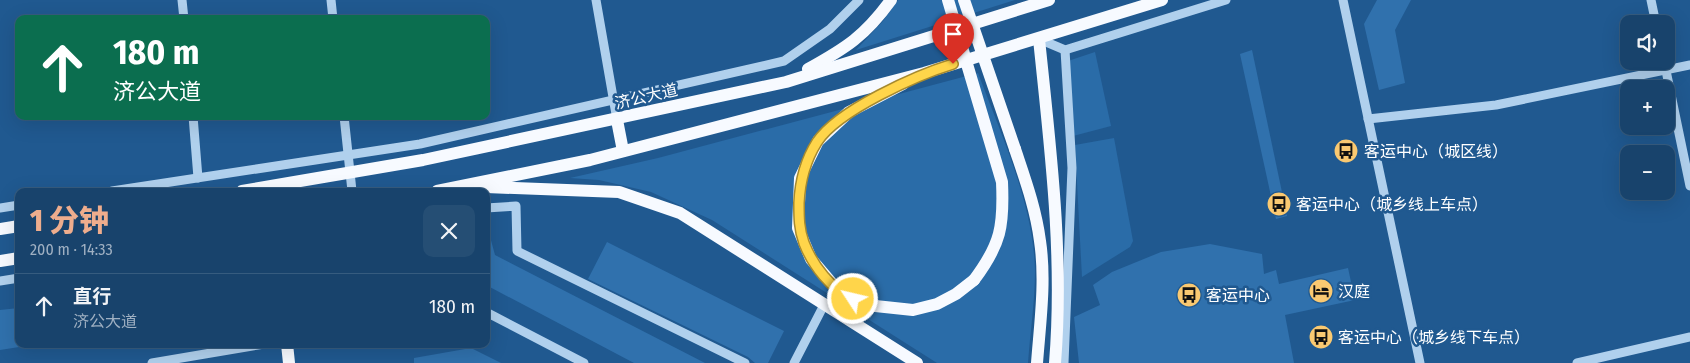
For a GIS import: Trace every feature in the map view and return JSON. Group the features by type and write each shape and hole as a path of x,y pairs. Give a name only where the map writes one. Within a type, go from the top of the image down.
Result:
{"main road":[{"path":"786,82 844,50 873,25 891,0"},
{"path":"924,73 849,112 818,141 800,178 798,228 811,259 840,293 866,304 906,310 929,306 956,294 974,280 991,257 1000,235 1003,210 1002,182 948,0"},
{"path":"964,0 1034,208 1040,242 1043,282 1037,363"},
{"name":"济公大道","path":"275,188 617,120 786,82 1049,0"},
{"path":"454,188 623,152 924,73 1162,0"},
{"path":"1039,38 1054,193 1059,269 1055,363"},
{"path":"617,120 623,152"},
{"path":"466,186 619,192 680,213 918,363"},
{"path":"0,229 15,227"},
{"path":"0,261 15,259"},
{"path":"287,348 289,363"}],"street":[{"path":"182,0 184,15"},
{"path":"331,0 333,15"},
{"path":"596,0 617,120"},
{"path":"132,188 420,144 784,60 830,29 859,0"},
{"path":"1039,38 1065,50 1226,0"},
{"path":"1343,0 1420,363"},
{"path":"1651,0 1654,15"},
{"path":"1064,363 1072,168 1065,50"},
{"path":"1675,66 1690,65"},
{"path":"1368,119 1496,105 1648,70"},
{"path":"1666,70 1690,186"},
{"path":"193,120 198,178"},
{"path":"344,120 352,188"},
{"path":"0,208 15,206"},
{"path":"490,208 516,206 517,250 745,363"},
{"path":"0,281 15,279"},
{"path":"794,363 824,303"},
{"path":"490,314 584,363"},
{"path":"1577,363 1690,337"},
{"path":"152,363 240,348"}],"shaded area":[{"path":"898,0 1015,0 856,50 883,21"},
{"path":"1095,52 1111,126 1073,136 1068,61"},
{"path":"978,73 1015,170 1029,221 1035,271 1028,363 937,363 712,220 651,192 599,180 570,178 658,158"},
{"path":"1114,138 1133,241 1130,247 1082,277 1075,145"}],"building":[{"path":"1377,0 1411,0 1395,30 1405,83 1379,90 1364,24"},
{"path":"1252,50 1287,216 1276,219 1240,54"},
{"path":"490,237 495,255 705,363 634,363 490,287"},
{"path":"607,242 784,331 768,363 755,363 748,357 588,279"},
{"name":"客运中心","path":"1210,244 1262,254 1264,274 1276,270 1279,284 1348,268 1355,300 1285,315 1294,363 1079,363 1074,317 1100,305 1093,285 1112,272 1161,252"},
{"path":"15,308 15,348 0,350 0,310"},
{"path":"471,348 501,363 414,363 414,358"}],"place":[{"name":"客运中心（城区线）","path":"1346,151"},
{"name":"客运中心（城乡线上车点）","path":"1279,204"},
{"name":"汉庭","path":"1321,291"},
{"name":"客运中心","path":"1189,295"},
{"name":"客运中心（城乡线下车点）","path":"1321,337"}],"route":[{"path":"853,299 840,293 811,259 798,228 800,178 818,141 849,112 924,73 953,64"}]}
